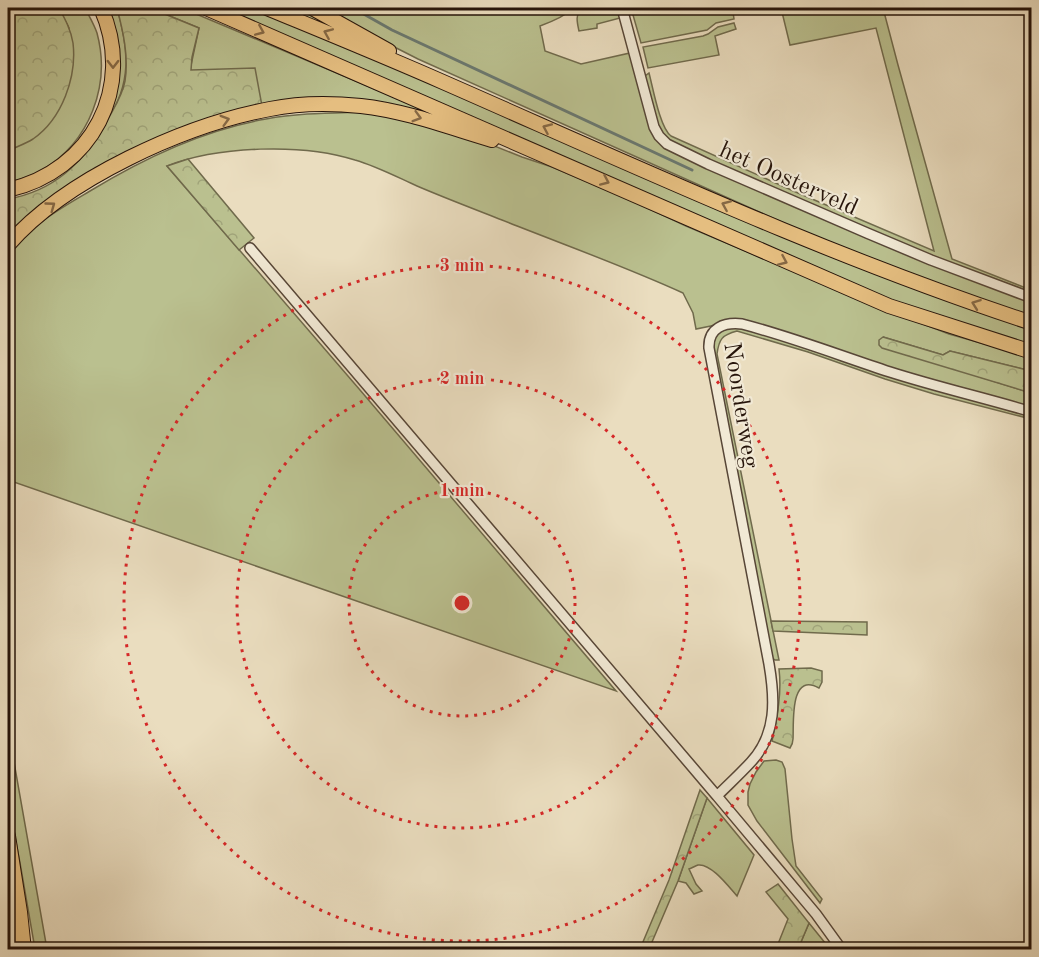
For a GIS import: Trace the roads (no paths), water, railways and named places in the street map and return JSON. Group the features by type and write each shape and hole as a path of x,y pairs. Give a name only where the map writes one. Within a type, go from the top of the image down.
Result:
{"highway":[{"path":"8,190 25,186 66,163 98,126 108,100 113,75 113,54 109,29 101,8"},
{"path":"206,8 889,306 1032,352"},
{"path":"267,8 818,244 894,274 1032,323"},
{"path":"312,8 440,81"},
{"path":"8,245 24,228 96,176 207,125 271,109 326,104 383,109 552,158"},
{"path":"8,836 24,950"},
{"path":"8,916 14,950"}],"street":[{"name":"het Oosterveld","path":"622,8 654,127 667,144 867,233 1032,298"},
{"path":"250,248 717,796 816,914 842,950"},
{"name":"Noorderweg","path":"717,796 758,753 768,733 774,707 769,664 709,348 712,333 723,326 738,323 937,387 1032,412"}],"waterway":[{"path":"353,8 392,30 692,170"}]}
